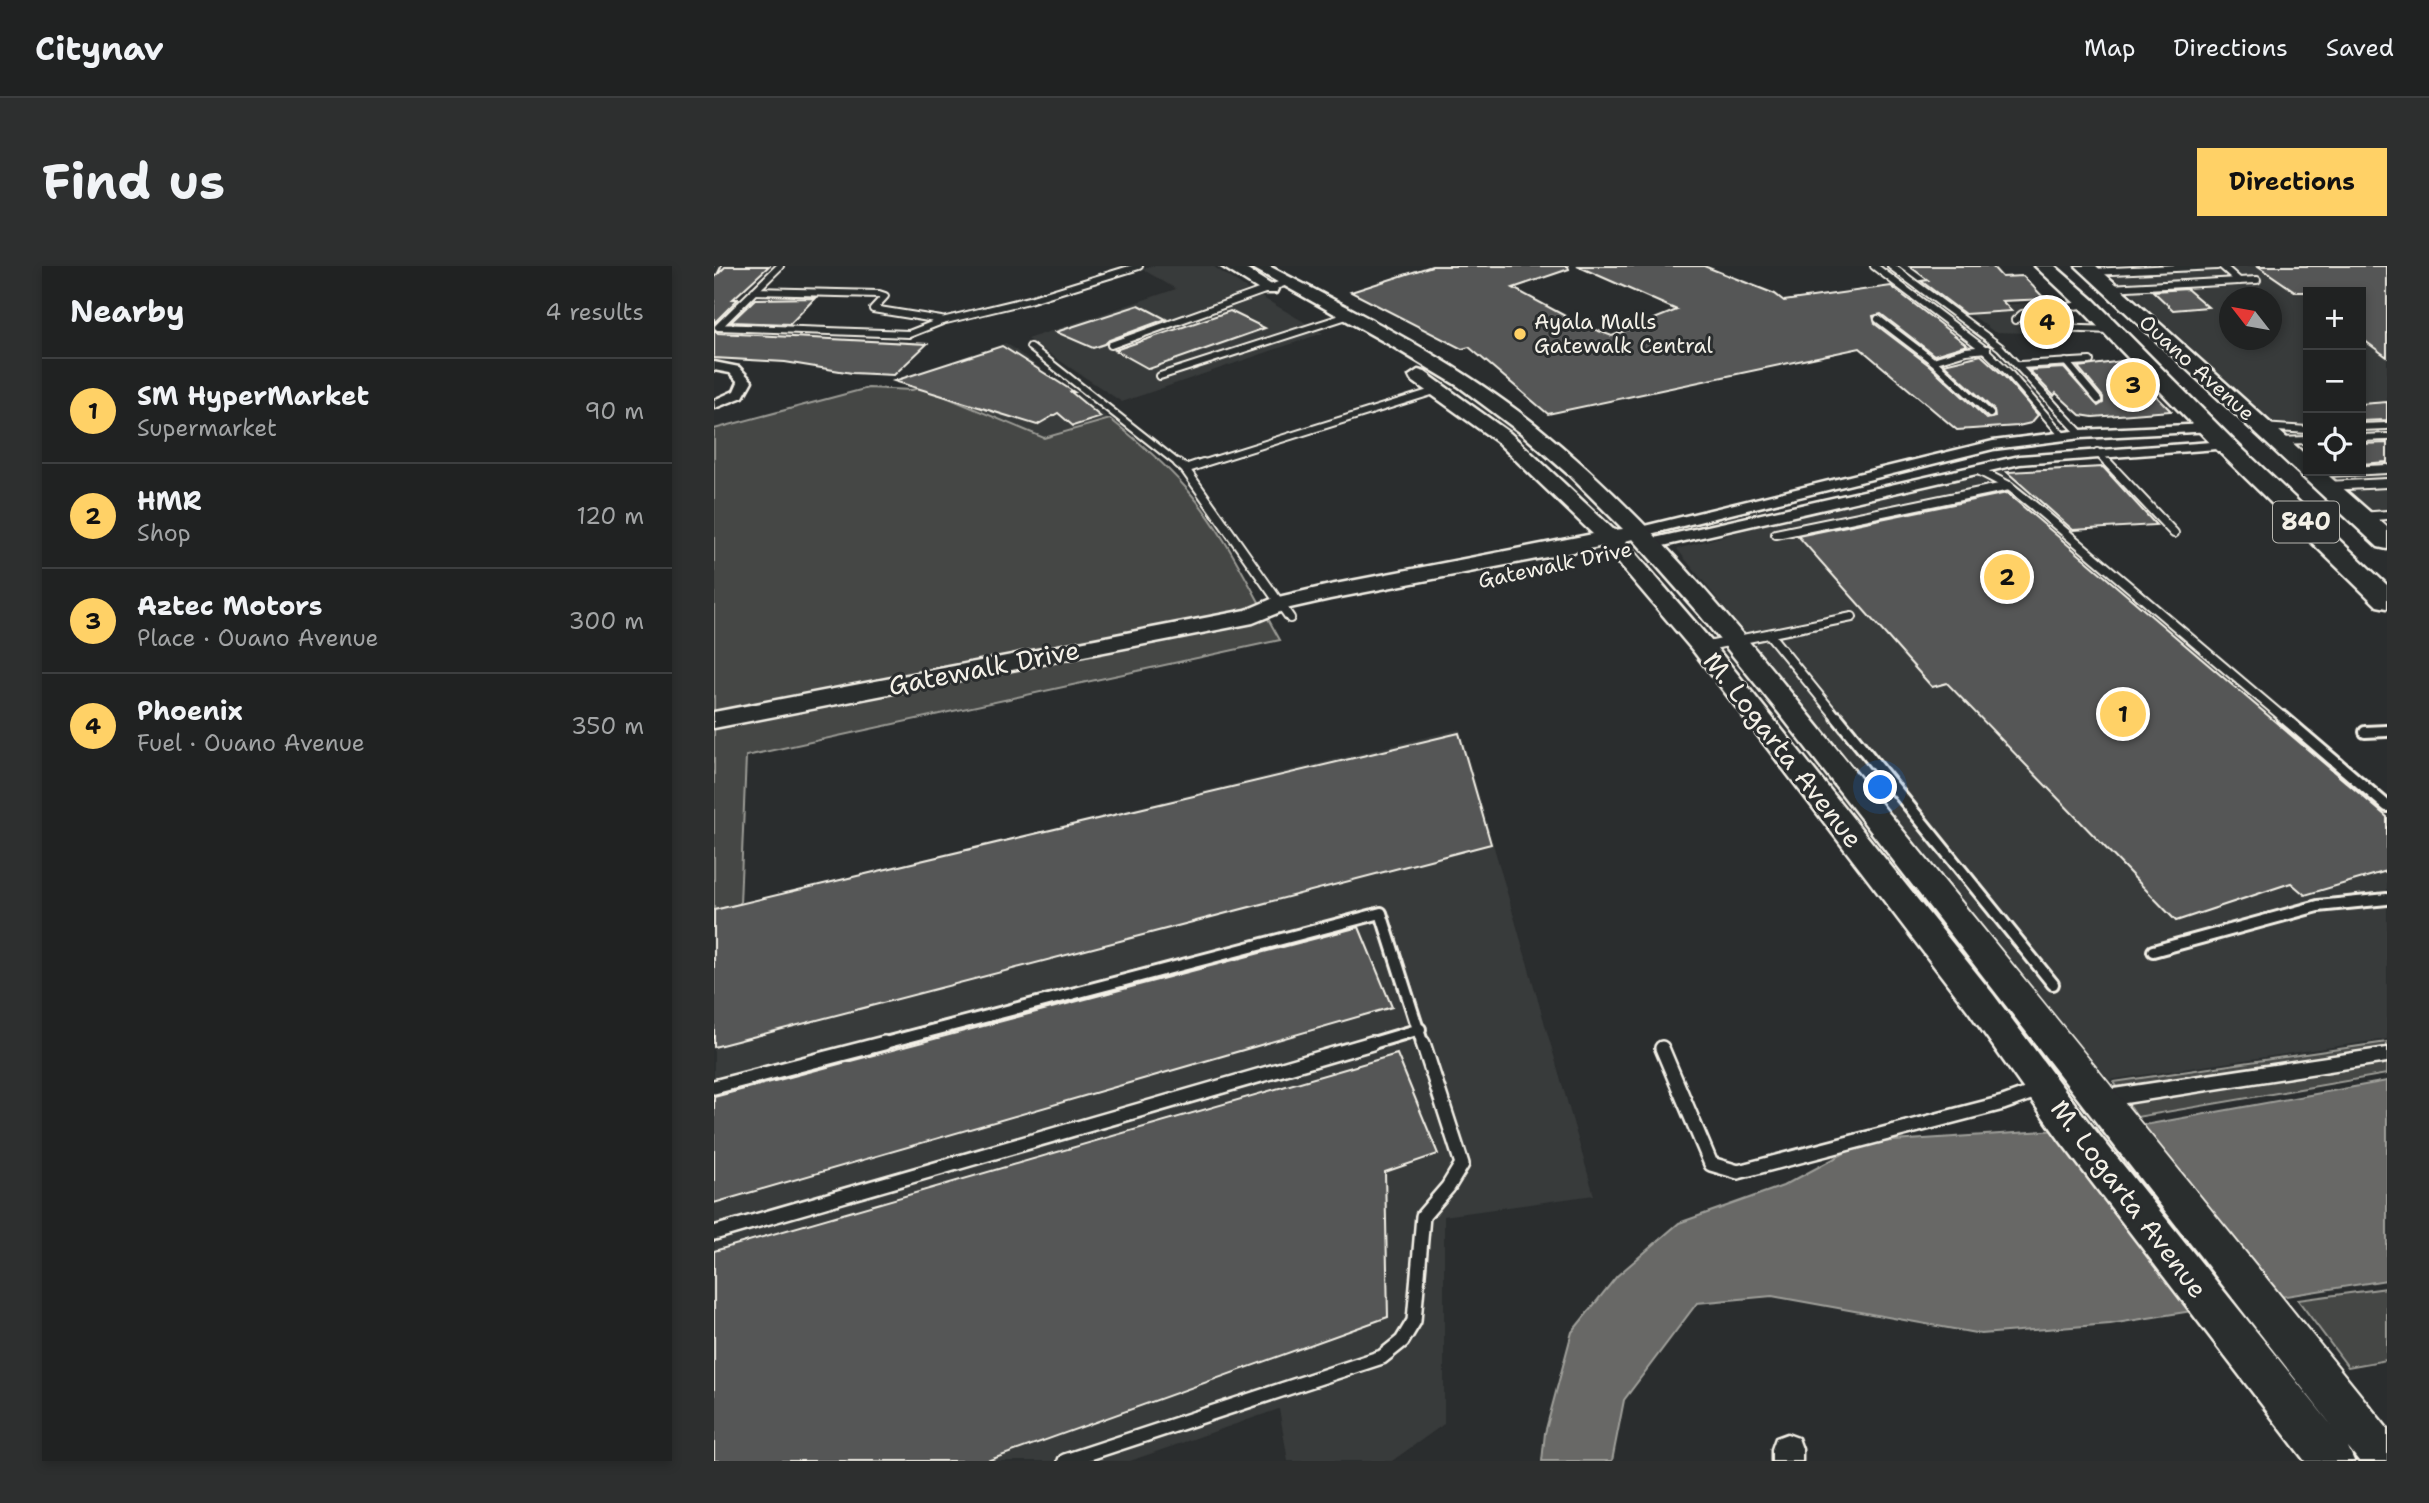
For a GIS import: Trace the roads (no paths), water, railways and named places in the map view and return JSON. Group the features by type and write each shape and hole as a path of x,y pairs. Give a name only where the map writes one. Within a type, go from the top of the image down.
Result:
{"highway":[{"name":"Ouano Avenue","path":"2044,266 2087,304 2217,436 2387,600"},
{"name":"Ouano Avenue","path":"2088,269 2303,465"},
{"name":"Ouano Avenue","path":"2315,476 2387,541"}],"main road":[{"name":"M. Logarta Avenue","path":"1229,266 1329,322 1478,417 1568,496 1630,541 1733,640 2019,993 2386,1461"},
{"name":"M. Logarta Avenue","path":"1257,266 1413,350 1504,410 1559,456 1630,541 1703,647 1981,1003 2074,1131 2332,1461"},
{"path":"1478,417 1504,410"},
{"name":"Gatewalk Drive","path":"714,720 1630,541"}],"street":[{"path":"714,366 734,370 741,374 745,381 741,393 715,404"},
{"path":"1630,541 1993,445 2081,434 2217,436"},
{"path":"1630,541 1867,496 2020,460 2217,436"},
{"path":"1849,481 1867,496"},
{"path":"2107,1108 2387,1055"}],"lane":[{"path":"714,272 717,266"},
{"path":"780,266 718,327 909,334 942,321 1029,299 1139,266"},
{"path":"1874,266 1984,349 2009,373 2063,436"},
{"path":"1891,266 2000,347 2020,365 2081,434"},
{"path":"2088,269 2219,266 2239,281"},
{"path":"2109,288 2257,281"},
{"path":"1111,345 1287,282"},
{"path":"754,291 879,294 885,296 873,309 942,321"},
{"path":"2015,320 2022,314 2087,304"},
{"path":"1160,376 1350,315"},
{"path":"1878,319 1933,361 1990,414"},
{"path":"2027,327 2112,330"},
{"path":"1030,347 1185,469 1286,610"},
{"path":"1933,361 2000,347"},
{"path":"2020,365 2090,361"},
{"path":"2066,362 2098,400"},
{"path":"1185,469 1438,390"},
{"path":"2366,427 2387,426"},
{"path":"2269,434 2303,431"},
{"path":"2269,434 2303,439"},
{"path":"2366,438 2387,437"},
{"path":"2097,452 2174,533"},
{"path":"2366,471 2387,469"},
{"path":"1978,470 2009,486 2387,806"},
{"path":"2323,476 2383,483 2387,491"},
{"path":"1776,534 2009,486"},
{"path":"2361,517 2387,515"},
{"path":"1703,647 1852,617"},
{"path":"1769,634 2053,984"},
{"path":"2365,732 2387,731"},
{"path":"2153,951 2318,906 2387,899"},
{"path":"714,1087 1381,913 1462,1164 1448,1187 1423,1216 1414,1321 1402,1341 1382,1357 1065,1461"},
{"path":"714,1233 1420,1029"},
{"path":"1662,1048 1711,1164 1738,1172 2003,1103 2044,1088"}],"place":[{"name":"Phoenix","path":"2047,322"},
{"name":"Ayala Malls Gatewalk Central","path":"1520,334"},
{"name":"Aztec Motors","path":"2133,385"},
{"name":"HMR","path":"2007,577"},
{"name":"SM HyperMarket","path":"2123,714"}]}
